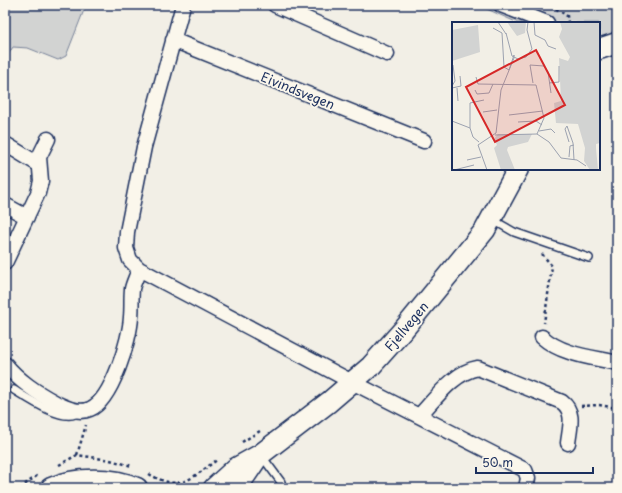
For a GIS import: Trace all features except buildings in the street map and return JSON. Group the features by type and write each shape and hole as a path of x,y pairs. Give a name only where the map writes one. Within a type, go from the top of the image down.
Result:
{"main road":[{"path":"600,49 617,43"},
{"name":"Fjellvegen","path":"214,488 236,468 261,454 329,402 371,366 390,346 460,261 492,219 517,170"},
{"name":"Fjellvegen","path":"237,488 261,454"},
{"path":"46,481 64,483 77,481 111,485 128,484 140,479"}],"street":[{"path":"183,5 144,147 127,232 126,248 130,260 139,269 352,382 525,470 528,478 526,488"},
{"path":"275,5 387,54"},
{"path":"501,5 544,22"},
{"name":"Eivindsvegen","path":"173,40 424,141"},
{"path":"5,262 28,217 38,193 41,181 38,164 39,157 48,139"},
{"path":"7,145 38,164"},
{"path":"5,205 28,217"},
{"path":"5,364 15,376 35,391 63,407 86,410 99,404 111,386 125,348 131,317 132,288 139,269"},
{"path":"542,337 549,344 572,353 617,363"},
{"path":"419,416 454,380 467,370 478,368 562,402 569,407 571,413 568,443"}],"lane":[{"path":"492,219 514,232 589,258"},
{"path":"14,390 62,415 72,416 86,410"},
{"path":"261,454 281,482 281,488"}],"path":[{"path":"551,5 567,16 568,22"},
{"path":"537,252 548,260 552,266 542,337"},
{"path":"569,407 599,405 617,408"},
{"path":"77,455 86,410"},
{"path":"238,445 263,429"},
{"path":"58,466 77,455 116,461 138,468"},
{"path":"140,479 180,484 189,480 220,458"},
{"path":"20,488 46,481"}],"shaded area":[{"path":"5,5 86,5 66,56 58,60 28,48 13,47 5,59"},
{"path":"478,5 614,5 615,27 604,45 600,46 600,22 516,22"}]}
